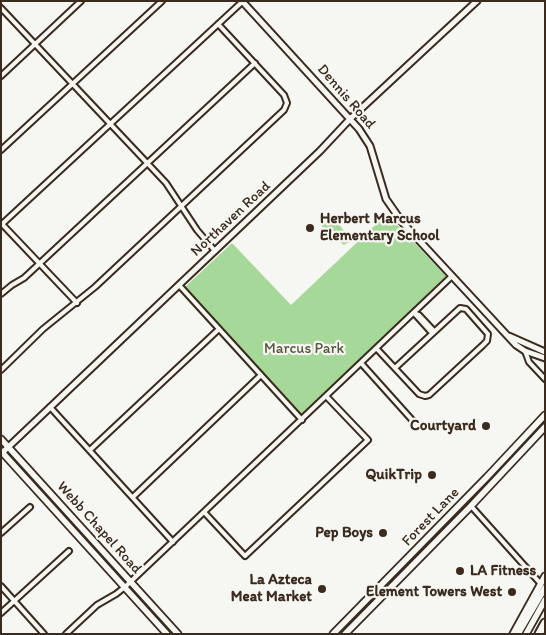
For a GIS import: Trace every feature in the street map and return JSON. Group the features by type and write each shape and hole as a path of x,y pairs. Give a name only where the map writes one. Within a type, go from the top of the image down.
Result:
{"highway":[{"path":"539,634 545,623"}],"main road":[{"name":"Forest Lane","path":"333,634 465,500 545,415"},
{"name":"Forest Lane","path":"345,634 471,506 545,427"},
{"name":"Webb Chapel Road","path":"1,439 178,634"},
{"path":"511,451 517,457"},
{"name":"Webb Chapel Road","path":"2,452 167,634"},
{"path":"465,500 471,506"},
{"path":"401,565 407,571"},
{"path":"518,634 545,576"},
{"path":"513,634 542,585"},
{"path":"526,634 545,600"},
{"path":"362,606 367,612"}],"street":[{"path":"1,76 82,1"},
{"path":"1,150 162,1"},
{"path":"77,303 2,224 242,1"},
{"name":"Dennis Road","path":"242,1 359,129 370,146 384,193 394,212 516,345 525,351"},
{"name":"Northaven Road","path":"2,452 476,1"},
{"path":"1,8 170,188 197,230 215,251"},
{"path":"1,370 44,329 77,303 286,107 284,94 218,24"},
{"path":"1,294 40,264 255,63"},
{"path":"66,634 97,605 116,594 131,582 452,276"},
{"path":"179,285 302,420"},
{"path":"377,348 395,368 419,394 424,396 430,393 483,345 488,338 487,331 466,309 460,308 395,368"},
{"path":"414,313 419,315 433,332"},
{"path":"90,450 219,329"},
{"path":"507,335 545,356"},
{"path":"525,351 545,356"},
{"path":"525,351 529,362 545,379"},
{"path":"361,363 413,421"},
{"path":"132,497 261,376"},
{"path":"204,512 245,556 368,440 326,396"},
{"path":"50,407 173,542"},
{"path":"471,506 542,585"},
{"path":"1,533 30,507"},
{"path":"1,613 69,551"},
{"path":"1,586 44,634"}],"green space":[{"name":"Marcus Park","path":"387,214 446,276 304,414 299,414 185,287 232,243 291,305"},
{"path":"327,219 336,224 338,223 349,238 349,242 344,245 321,225"}],"place":[{"name":"Herbert Marcus Elementary School","path":"310,228"},
{"name":"Courtyard","path":"486,426"},
{"name":"QuikTrip","path":"432,475"},
{"name":"Pep Boys","path":"383,533"},
{"name":"LA Fitness","path":"460,571"},
{"name":"La Azteca Meat Market","path":"322,589"},
{"name":"Element Towers West","path":"512,592"}]}
